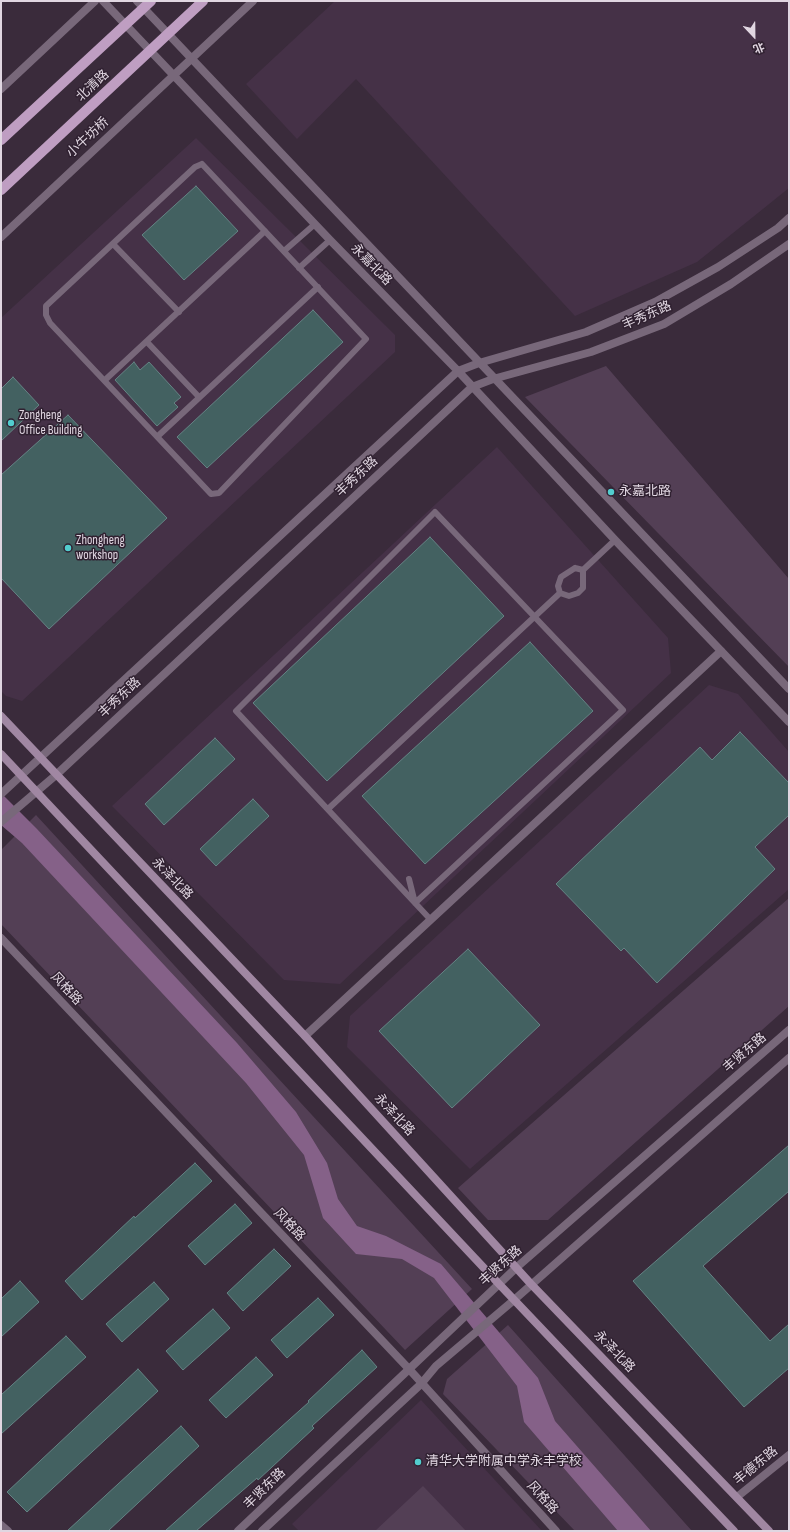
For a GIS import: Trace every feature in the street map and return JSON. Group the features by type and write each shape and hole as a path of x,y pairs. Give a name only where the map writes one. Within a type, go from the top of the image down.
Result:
{"main road":[{"name":"北清路","path":"1,190 203,1"},
{"name":"北清路","path":"1,140 126,24 144,3"},
{"name":"永泽北路","path":"1,716 305,1036 531,1284 768,1531"},
{"path":"1,754 514,1300 734,1531"}],"street":[{"path":"1,89 95,1"},
{"name":"永嘉北路","path":"103,1 174,74 330,240 458,371 615,540 789,722"},
{"path":"192,58 253,1"},
{"name":"永嘉北路","path":"144,3 192,58 493,378 789,689"},
{"name":"小牛坊桥","path":"1,237 192,58"},
{"name":"丰秀东路","path":"4,791 458,371 479,363 586,332 655,302 718,267 778,228 789,218"},
{"name":"丰秀东路","path":"1,822 56,775 472,387 493,378 591,352 664,324 731,284 789,244"},
{"path":"305,1036 721,651"},
{"name":"风格路","path":"1,938 409,1369 556,1531"},
{"name":"丰贤东路","path":"238,1531 517,1267 789,1030"},
{"path":"262,1531 421,1384 436,1366 514,1300 789,1058"},
{"name":"丰德东路","path":"737,1497 789,1455"},
{"path":"1,1525 8,1531"}],"lane":[{"path":"202,164 284,251 366,339 219,493 211,494 50,323 46,306 195,167 202,164"},
{"path":"284,251 315,224"},
{"path":"105,380 265,231"},
{"path":"300,268 330,240"},
{"path":"113,244 179,312"},
{"path":"158,436 318,287"},
{"path":"147,342 199,397"},
{"path":"415,903 623,710 435,512 236,711 328,809 415,903 430,919"},
{"path":"560,593 569,596 578,593 583,588 583,570 615,540"},
{"path":"560,593 558,586 561,577 575,568 583,570"},
{"path":"328,809 536,618 560,593"},
{"path":"409,879 415,903"}],"shaded area":[{"path":"335,1 789,1 789,188 697,262 575,316 356,79 297,139 246,84"},
{"path":"196,138 395,335 395,352 22,701 6,696 1,691 1,318"},
{"path":"606,366 789,579 789,667 525,397"},
{"path":"497,447 668,638 671,673 340,984 284,980 112,806"},
{"path":"709,685 738,694 789,752 789,889 470,1169 347,1047 350,1016"},
{"path":"1,793 37,829 237,1043 296,1112 327,1163 338,1199 357,1226 386,1236 441,1264 538,1378 555,1421 651,1531 618,1531 524,1422 517,1386 434,1278 402,1259 356,1254 323,1218 304,1155 246,1083 22,843 1,825"},
{"path":"36,815 472,1289 405,1350 1,924 1,850"},
{"path":"789,898 789,1006 548,1220 488,1220 458,1188"},
{"path":"508,1325 692,1531 575,1531 443,1394 447,1379"},
{"name":"清华大学附属中学永丰学校","path":"421,1400 542,1531 299,1531 292,1524"},
{"path":"423,1486 466,1531 375,1531"}],"building":[{"path":"196,186 238,231 184,280 142,235"},
{"path":"313,310 343,342 207,468 177,437"},
{"path":"134,362 140,370 149,362 181,397 174,403 178,407 157,426 115,380"},
{"name":"Zongheng Office Building","path":"13,377 39,405 1,441 1,389"},
{"name":"Zhongheng workshop","path":"68,415 167,518 49,629 1,578 1,475"},
{"path":"430,537 504,616 327,781 253,703"},
{"path":"530,642 593,711 425,864 362,796"},
{"path":"740,732 789,783 789,815 755,847 775,869 657,983 624,948 621,951 556,884 700,747 712,760"},
{"path":"215,738 235,759 164,825 145,804"},
{"path":"253,799 269,816 216,866 200,849"},
{"path":"468,949 540,1025 452,1108 379,1031"},
{"path":"789,1145 789,1191 703,1266 770,1341 789,1324 789,1368 744,1407 633,1281"},
{"path":"195,1163 212,1181 82,1300 65,1281 134,1216 135,1218"},
{"path":"235,1204 252,1223 205,1265 188,1246"},
{"path":"274,1249 291,1266 243,1311 227,1293"},
{"path":"20,1281 39,1302 1,1337 1,1299"},
{"path":"154,1282 169,1299 122,1342 106,1324"},
{"path":"318,1298 334,1315 287,1358 271,1340"},
{"path":"213,1309 230,1328 183,1370 166,1351"},
{"path":"66,1336 86,1357 1,1434 1,1395"},
{"path":"362,1350 377,1367 312,1426 314,1428 258,1480 257,1478 196,1531 165,1531 309,1402 308,1401"},
{"path":"256,1357 273,1375 226,1418 209,1400"},
{"path":"138,1369 158,1391 27,1512 7,1492"},
{"path":"181,1426 199,1446 108,1531 67,1531"}],"place":[{"name":"Zongheng Office Building","path":"11,423"},
{"name":"永嘉北路","path":"611,492"},
{"name":"Zhongheng workshop","path":"68,548"},
{"name":"清华大学附属中学永丰学校","path":"418,1462"}]}
